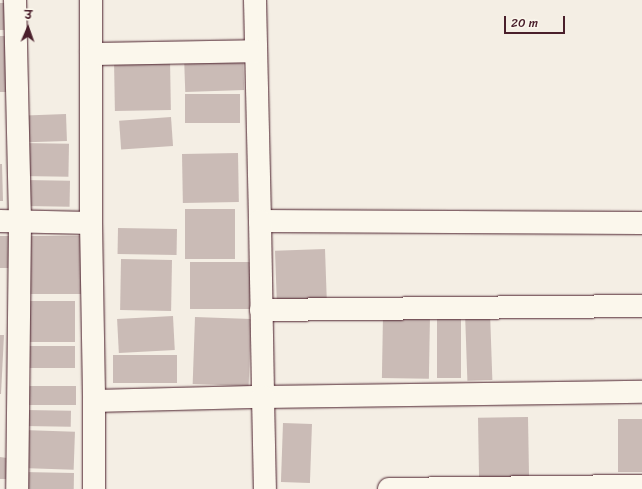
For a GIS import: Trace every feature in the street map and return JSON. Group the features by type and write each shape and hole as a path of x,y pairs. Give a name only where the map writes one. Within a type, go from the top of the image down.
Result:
{"street":[{"path":"15,0 10,222 17,489"},
{"path":"91,0 91,223 94,489"},
{"path":"255,0 265,489"},
{"path":"91,54 256,51"},
{"path":"260,221 642,223"},
{"path":"10,222 91,223"},
{"path":"261,310 642,306"},
{"path":"94,401 263,397 642,392"},
{"path":"390,489 642,486"}],"building":[{"path":"0,3 10,3 10,30 0,30"},
{"path":"0,36 14,36 14,92 0,92"},
{"path":"243,55 244,90 185,92 184,57"},
{"path":"170,59 171,110 115,111 114,60"},
{"path":"185,94 240,94 240,123 185,123"},
{"path":"66,114 67,141 20,143 19,116"},
{"path":"171,117 173,146 121,150 119,121"},
{"path":"22,143 69,144 68,177 21,176"},
{"path":"238,153 239,202 183,203 182,154"},
{"path":"0,164 2,164 3,201 0,201"},
{"path":"25,180 70,181 70,207 25,206"},
{"path":"185,209 235,209 235,259 185,259"},
{"path":"118,228 177,229 177,255 118,254"},
{"path":"0,236 11,236 11,268 0,268"},
{"path":"24,236 82,236 82,294 24,294"},
{"path":"325,249 327,305 277,307 275,251"},
{"path":"121,259 172,260 171,311 120,310"},
{"path":"190,262 251,262 251,309 190,309"},
{"path":"24,301 75,301 75,342 24,342"},
{"path":"490,312 492,380 467,381 465,313"},
{"path":"437,313 461,313 461,378 437,378"},
{"path":"383,315 430,316 429,379 382,378"},
{"path":"173,316 175,350 119,353 117,319"},
{"path":"195,317 251,319 249,386 193,384"},
{"path":"0,335 4,335 1,394 0,394"},
{"path":"22,346 75,346 75,368 22,368"},
{"path":"113,355 177,355 177,383 113,383"},
{"path":"25,386 76,386 76,405 25,405"},
{"path":"25,410 71,411 71,427 25,426"},
{"path":"528,417 529,482 479,483 478,418"},
{"path":"618,419 642,419 642,472 618,472"},
{"path":"283,423 312,424 310,483 281,482"},
{"path":"23,430 75,432 74,470 22,468"},
{"path":"0,457 7,458 6,479 0,479"},
{"path":"23,472 74,473 74,489 23,489"}]}
